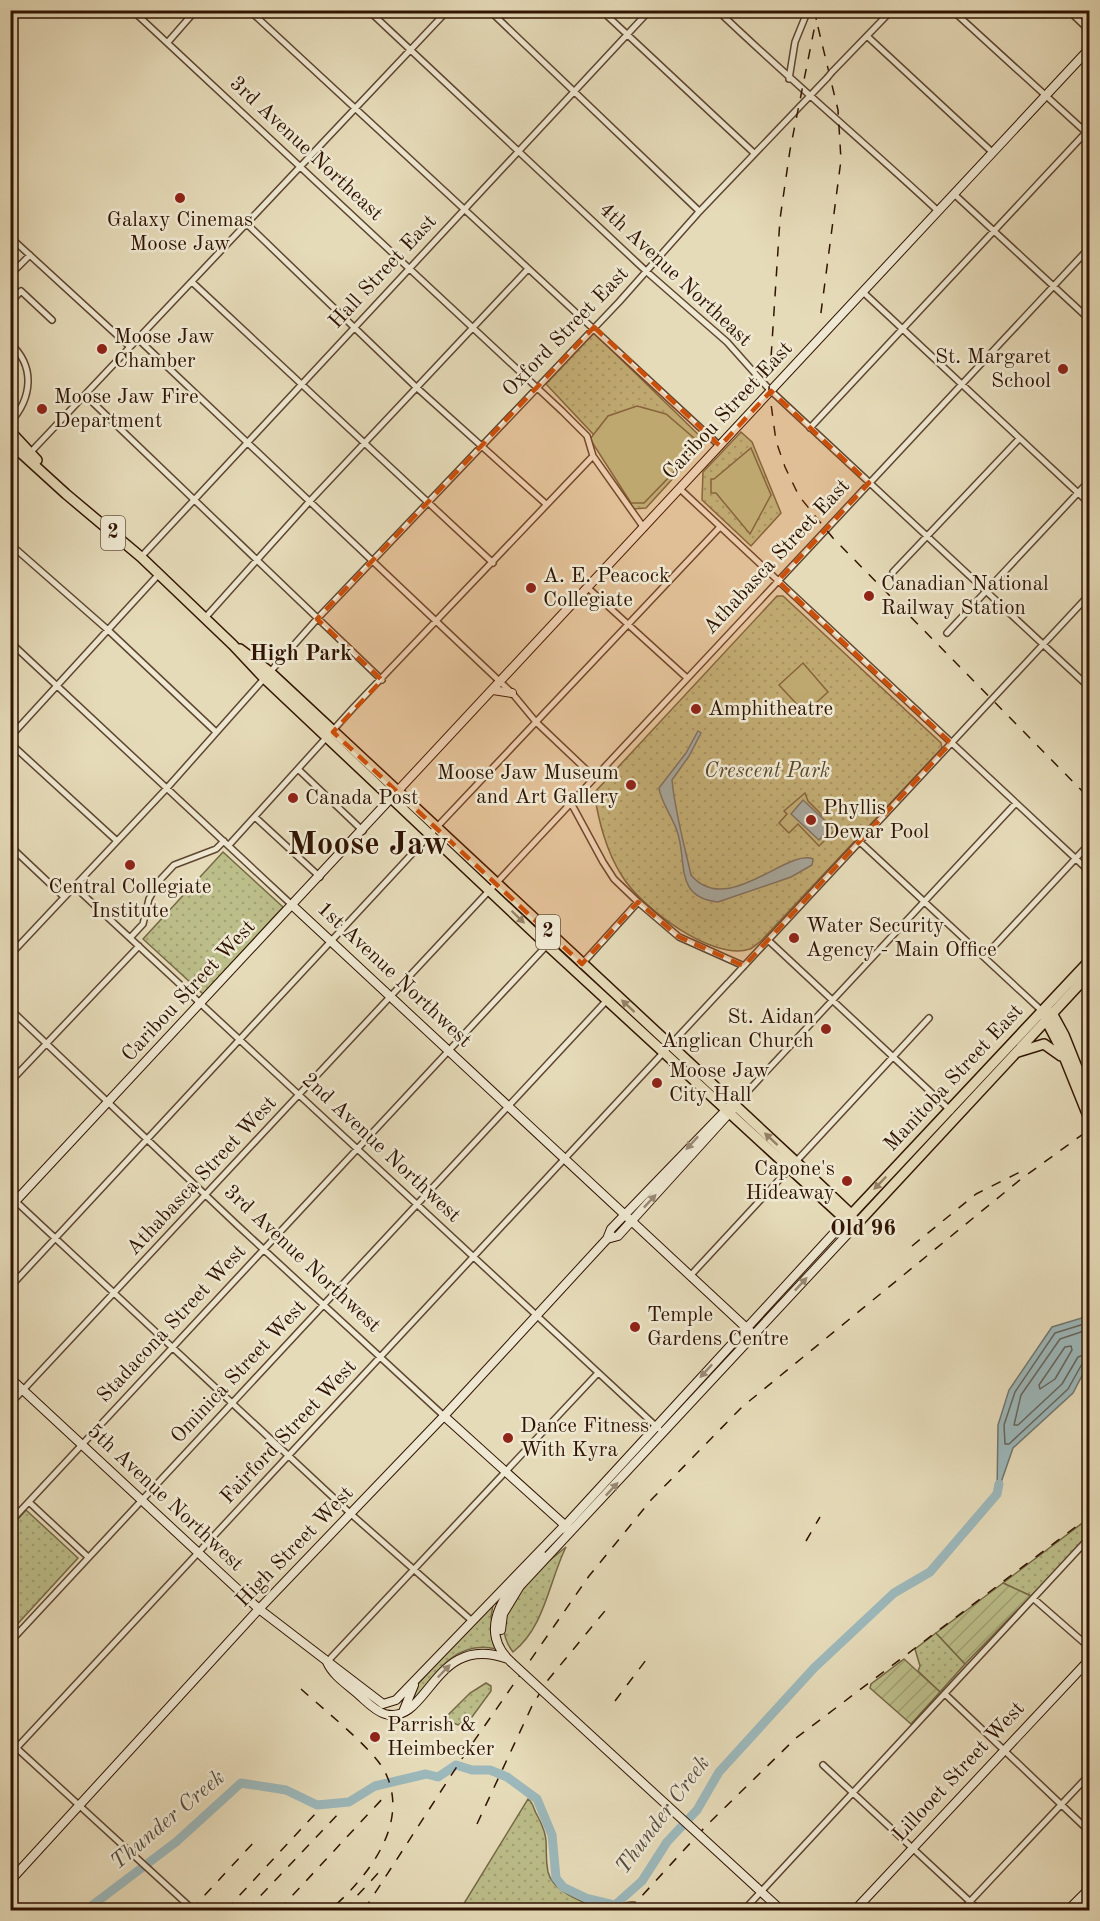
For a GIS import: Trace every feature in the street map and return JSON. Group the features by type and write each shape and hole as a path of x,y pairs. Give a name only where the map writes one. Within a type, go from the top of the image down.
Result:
{"main road":[{"name":"2","path":"10,431 28,455 66,494 141,557 493,887 547,945 579,968 610,996 856,1225"},
{"name":"2","path":"10,443 28,455"},
{"name":"2","path":"493,887 554,938 579,968"},
{"name":"Manitoba Street East","path":"848,1217 1013,1054 1089,960"},
{"name":"Manitoba Street East","path":"856,1225 953,1113 1046,1014 1089,973"},
{"path":"1059,1026 1067,996"},
{"path":"1046,1014 1059,1026 1089,1100"},
{"path":"1046,1014 1089,1121"},
{"path":"1013,1054 1044,1044 1058,1051 1066,1062"}],"street":[{"name":"3rd Avenue Northeast","path":"132,10 587,436 593,456 644,528"},
{"path":"168,42 196,10"},
{"path":"249,10 720,446"},
{"name":"4th Avenue Northeast","path":"368,10 647,272 727,342 771,391 1089,688"},
{"path":"28,455 448,10"},
{"path":"489,10 572,93 699,211"},
{"path":"602,10 754,153"},
{"name":"Hall Street East","path":"141,557 650,10"},
{"path":"717,10 809,98 839,120 938,211"},
{"path":"789,79 795,42 808,10"},
{"name":"Oxford Street East","path":"12,951 167,788 317,619 647,272 699,211 892,10"},
{"path":"810,428 1088,132 952,10"},
{"path":"1068,10 1089,31"},
{"path":"867,36 992,153"},
{"name":"Caribou Street East","path":"395,796 438,745 500,683 1089,48"},
{"path":"954,194 1089,320"},
{"path":"247,224 416,387 546,504"},
{"path":"10,237 130,347"},
{"name":"Athabasca Street East","path":"493,887 1089,246"},
{"path":"10,274 30,255"},
{"path":"205,618 309,502 528,269"},
{"path":"192,282 426,503 493,563"},
{"path":"10,303 21,291 52,320"},
{"path":"863,292 1089,504"},
{"path":"138,339 372,563 512,693 536,722 594,778"},
{"path":"10,344 21,353 27,365 29,382 26,402 10,423"},
{"path":"85,395 196,498 256,560 382,680"},
{"path":"893,572 1019,439"},
{"path":"130,938 144,924 149,900 159,881 174,865 216,849 255,817 436,621 593,456"},
{"path":"947,633 1089,480"},
{"path":"680,489 1089,872"},
{"path":"10,1287 433,830 720,526"},
{"path":"10,544 108,630 216,732"},
{"path":"10,737 159,574"},
{"path":"588,588 687,678"},
{"name":"Fairford Street West","path":"10,1755 566,1160 1089,594"},
{"name":"1st Avenue Northwest","path":"10,642 754,1335"},
{"path":"493,690 512,693"},
{"path":"10,743 117,842"},
{"path":"299,770 363,831"},
{"name":"Caribou Street West","path":"12,1201 111,1102 395,796"},
{"path":"571,802 614,879 638,902 679,937 744,966"},
{"path":"730,1110 1016,802"},
{"path":"255,817 320,877"},
{"path":"860,842 1046,1014"},
{"path":"984,957 1089,843"},
{"path":"10,846 64,897"},
{"name":"2nd Avenue Northwest","path":"75,887 663,1434"},
{"name":"Athabasca Street West","path":"10,1404 493,887"},
{"path":"579,968 638,902"},
{"name":"Stadacona Street West","path":"10,1522 554,938"},
{"path":"768,940 953,1113"},
{"path":"10,1082 139,946"},
{"name":"Ominica Street West","path":"12,1637 233,1404 610,996"},
{"name":"3rd Avenue Northwest","path":"10,1009 380,1357 572,1532"},
{"path":"690,1276 929,1018"},
{"name":"High Street West","path":"10,1881 260,1609 444,1416 607,1239 611,1229 625,1214 730,1110"},
{"name":"High Street West","path":"607,1239 618,1236 730,1110"},
{"path":"12,1201 56,1238 351,1514 471,1620"},
{"path":"403,1712 418,1678 471,1620 565,1525 848,1217"},
{"path":"510,1661 501,1630 506,1607 520,1586 856,1225"},
{"path":"327,1662 598,1373"},
{"name":"5th Avenue Northwest","path":"10,1378 260,1609 327,1662 337,1666 381,1703 394,1702 418,1678"},
{"path":"29,1502 88,1557"},
{"path":"565,1525 520,1578 499,1607 496,1622 497,1635 510,1661 782,1911"},
{"path":"744,1911 759,1889 853,1793 1089,1538"},
{"path":"1034,1599 1089,1648"},
{"path":"403,1712 414,1704 447,1667 462,1657 483,1652 510,1661"},
{"name":"Lillooet Street West","path":"855,1911 1089,1659"},
{"name":"5th Avenue Northwest","path":"327,1662 332,1671 374,1708 388,1714 403,1712"},
{"path":"945,1694 1089,1832"},
{"path":"10,1742 189,1906"},
{"path":"823,1766 979,1911"},
{"path":"962,1911 1089,1774"},
{"path":"1071,1910 1089,1888"}],"highlighted area":[{"path":"594,327 720,446 771,391 869,483 778,581 951,743 744,966 679,937 638,902 582,964 333,732 382,680 317,619"}],"green space":[{"path":"594,333 706,442 646,508 633,509 593,434 546,384"},
{"path":"637,406 666,414 701,444 644,503 631,503 590,439 608,416"},
{"path":"741,432 752,442 781,513 751,546 702,500 703,472"},
{"path":"751,448 771,495 750,534 716,493 711,493 711,479 714,479"},
{"name":"Crescent Park","path":"777,596 783,596 941,743 942,748 761,941 750,949 734,951 698,940 678,929 660,916 631,888 616,866 607,846 594,793"},
{"path":"803,663 828,692 805,713 779,685"},
{"path":"805,793 808,801 822,815 820,817 825,822 838,827 819,846 798,824 789,833 779,823 787,814 784,811"},
{"path":"223,852 283,907 203,994 143,939"},
{"path":"26,1510 78,1558 11,1631 11,1527"},
{"path":"1089,1518 1089,1535 1031,1596 1003,1583"},
{"path":"566,1547 539,1617 524,1642 513,1652 505,1637 504,1622 509,1607 517,1593 529,1580"},
{"path":"1003,1583 1031,1596 965,1664 936,1633"},
{"path":"503,1588 493,1605 491,1617 496,1649 482,1647 457,1654 437,1671 412,1703 418,1684"},
{"path":"936,1633 965,1664 940,1692 918,1671 920,1666 915,1649"},
{"path":"904,1659 940,1692 911,1724 870,1688 871,1684"},
{"path":"486,1683 491,1686 491,1691 472,1717 458,1725 449,1721 448,1715 470,1693"},
{"path":"528,1799 542,1824 546,1838 548,1872 555,1884 567,1894 595,1907 607,1908 635,1902 627,1910 575,1908 570,1910 460,1910"}],"water":[{"path":"698,731 701,733 689,756 672,780 677,816 691,875 706,886 722,889 739,886 802,858 813,859 812,865 791,877 718,902 704,899 694,893 685,876 677,831 659,788 686,753"},
{"name":"Phyllis Dewar Pool","path":"803,800 832,827 819,840 791,814"},
{"path":"1089,1300 1089,1362 1073,1393 1013,1448 997,1494 998,1425 1009,1390 1052,1327 1082,1318"}],"waterway":[{"name":"Thunder Creek","path":"86,1910 176,1842 241,1783 286,1790 317,1805 349,1802 375,1786 426,1774 438,1777 456,1765 472,1770 490,1770 507,1777 537,1799 552,1835 556,1878 563,1887 586,1898 615,1905 642,1881 667,1842 697,1810 719,1772 814,1668 894,1593 930,1572 997,1494 999,1484"}],"railway":[{"path":"818,10 790,150 780,219 769,389 776,441 799,496 833,538 1090,799"},
{"path":"818,27 838,110 841,160 820,320"},
{"path":"364,1910 465,1754 589,1576 651,1500 742,1407 1021,1179 1090,1129"},
{"path":"912,1246 976,1194 1026,1169"},
{"path":"629,1910 705,1827 796,1738 1090,1516"},
{"path":"806,1541 820,1517"},
{"path":"477,1824 532,1706 548,1680 609,1606"},
{"path":"615,1701 646,1660"},
{"path":"301,1689 369,1750 384,1770 391,1790 393,1809 382,1847 358,1882 330,1910"},
{"path":"279,1910 384,1797"},
{"path":"247,1910 340,1812"},
{"path":"226,1910 316,1813"},
{"path":"191,1910 255,1841"},
{"path":"344,1910 381,1870"}],"place":[{"name":"Galaxy Cinemas Moose Jaw","path":"180,198"},
{"name":"Moose Jaw Chamber","path":"102,349"},
{"name":"St. Margaret School","path":"1063,369"},
{"name":"Moose Jaw Fire Department","path":"42,409"},
{"name":"A. E. Peacock Collegiate","path":"531,588"},
{"name":"Canadian National Railway Station","path":"869,596"},
{"name":"Amphitheatre","path":"696,709"},
{"name":"Moose Jaw Museum and Art Gallery","path":"631,785"},
{"name":"Canada Post","path":"293,798"},
{"name":"Phyllis Dewar Pool","path":"811,820"},
{"name":"Central Collegiate Institute","path":"130,865"},
{"name":"Water Security Agency - Main Office","path":"794,938"},
{"name":"St. Aidan Anglican Church","path":"826,1029"},
{"name":"Moose Jaw City Hall","path":"657,1083"},
{"name":"Capone's Hideaway","path":"847,1181"},
{"name":"Temple Gardens Centre","path":"635,1327"},
{"name":"Dance Fitness With Kyra","path":"508,1438"},
{"name":"Parrish & Heimbecker","path":"375,1737"}],"district":[{"name":"High Park","path":"301,654"},
{"name":"Moose Jaw","path":"368,845"},
{"name":"Old 96","path":"863,1229"}]}
